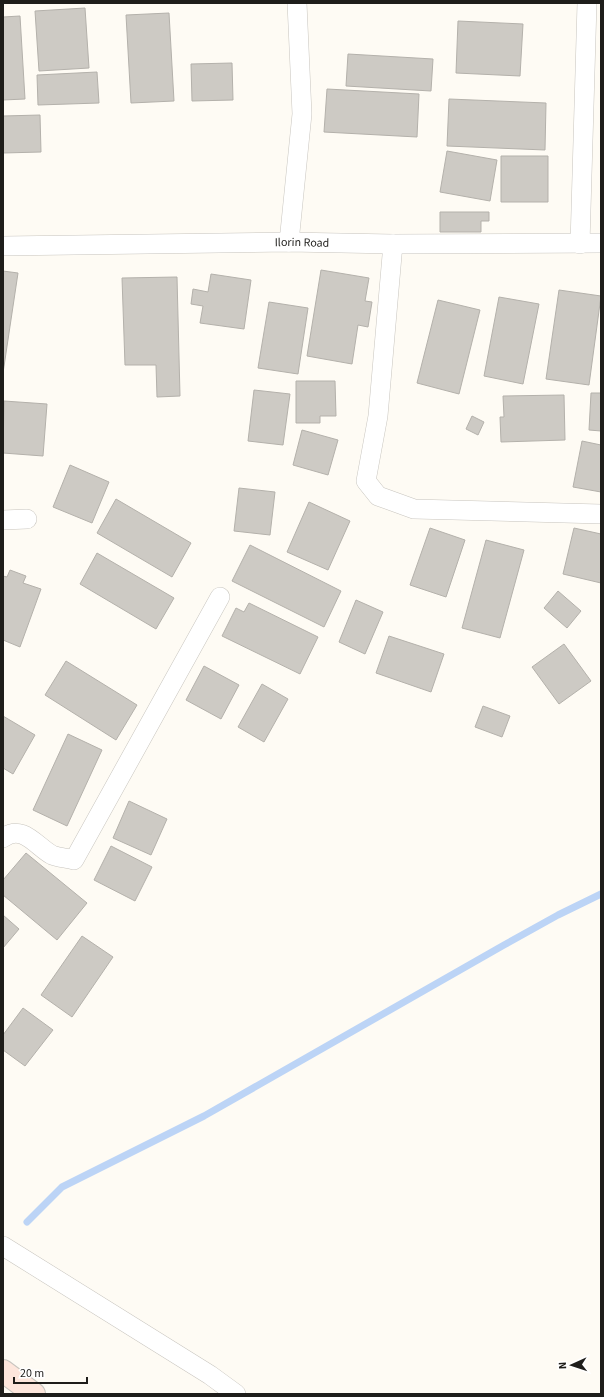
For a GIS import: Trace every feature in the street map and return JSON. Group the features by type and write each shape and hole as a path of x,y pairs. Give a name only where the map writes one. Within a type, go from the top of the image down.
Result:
{"main road":[{"path":"3,1371 34,1394"}],"street":[{"path":"289,242 302,114 297,3"},
{"path":"580,244 586,3"},
{"name":"Ilorin Road","path":"3,246 289,242 394,244 601,243"},
{"path":"394,244 378,416 366,481 378,496 414,509 601,514"},
{"path":"3,520 27,519"},
{"path":"3,838 8,834 24,834 53,855 74,860 220,597"},
{"path":"3,1246 210,1375 236,1394"}],"building":[{"path":"85,8 89,68 39,71 35,11"},
{"path":"169,13 174,101 131,103 126,15"},
{"path":"20,16 25,99 3,100 3,17"},
{"path":"458,21 523,24 520,76 456,73"},
{"path":"348,54 433,59 431,91 346,86"},
{"path":"232,63 233,100 192,101 191,64"},
{"path":"97,72 99,103 38,105 37,75"},
{"path":"327,89 419,94 417,137 324,132"},
{"path":"449,99 546,103 545,150 447,146"},
{"path":"40,115 41,152 3,153 3,116"},
{"path":"447,151 497,160 490,201 440,192"},
{"path":"501,156 548,156 548,202 501,202"},
{"path":"440,212 489,212 489,221 481,221 481,232 440,232"},
{"path":"321,270 369,278 365,301 372,302 368,327 358,325 352,364 307,356"},
{"path":"3,271 18,273 3,373"},
{"path":"211,274 251,280 244,329 200,323 203,306 191,304 193,289 208,292"},
{"path":"177,277 180,396 157,397 156,365 125,365 122,278"},
{"path":"559,290 601,296 589,385 546,379"},
{"path":"499,297 539,304 523,384 484,376"},
{"path":"438,300 480,310 459,394 417,383"},
{"path":"269,302 308,308 298,374 258,368"},
{"path":"296,381 335,381 336,416 320,416 320,423 296,423"},
{"path":"254,390 290,394 283,445 248,441"},
{"path":"591,393 601,393 601,431 589,430"},
{"path":"564,395 565,440 501,442 500,417 504,417 503,396"},
{"path":"4,401 47,404 43,456 3,453"},
{"path":"472,416 484,422 478,435 466,429"},
{"path":"302,430 338,440 328,475 293,465"},
{"path":"582,441 601,445 601,492 573,487"},
{"path":"70,465 109,482 92,523 53,507"},
{"path":"239,488 275,492 270,535 234,531"},
{"path":"116,499 191,543 172,577 97,533"},
{"path":"309,502 350,521 328,570 287,552"},
{"path":"430,528 465,540 446,597 410,585"},
{"path":"574,528 601,534 601,583 563,574"},
{"path":"486,540 524,550 500,638 462,628"},
{"path":"250,545 341,591 324,627 232,581"},
{"path":"97,553 174,598 156,629 80,584"},
{"path":"10,570 26,576 23,583 41,589 20,647 3,640 3,576 7,577"},
{"path":"558,591 581,611 567,628 544,608"},
{"path":"356,600 383,612 365,654 339,642"},
{"path":"249,603 318,637 300,674 222,636 236,608 244,612"},
{"path":"389,636 444,654 431,692 376,673"},
{"path":"564,644 591,681 559,704 532,667"},
{"path":"66,661 137,705 116,740 45,695"},
{"path":"204,666 239,685 221,719 186,700"},
{"path":"262,684 288,699 264,742 238,727"},
{"path":"483,706 510,716 502,737 475,727"},
{"path":"3,716 35,735 13,774 3,768"},
{"path":"68,734 102,750 67,826 33,810"},
{"path":"129,801 167,819 151,855 113,838"},
{"path":"111,846 152,867 135,901 94,880"},
{"path":"26,853 87,903 57,940 3,895 3,880"},
{"path":"3,915 19,929 3,948"},
{"path":"82,936 113,957 72,1017 41,995"},
{"path":"23,1008 53,1030 25,1066 3,1050 3,1035"}],"waterway":[{"path":"27,1222 62,1187 204,1116 504,945 558,915 601,894"}]}
